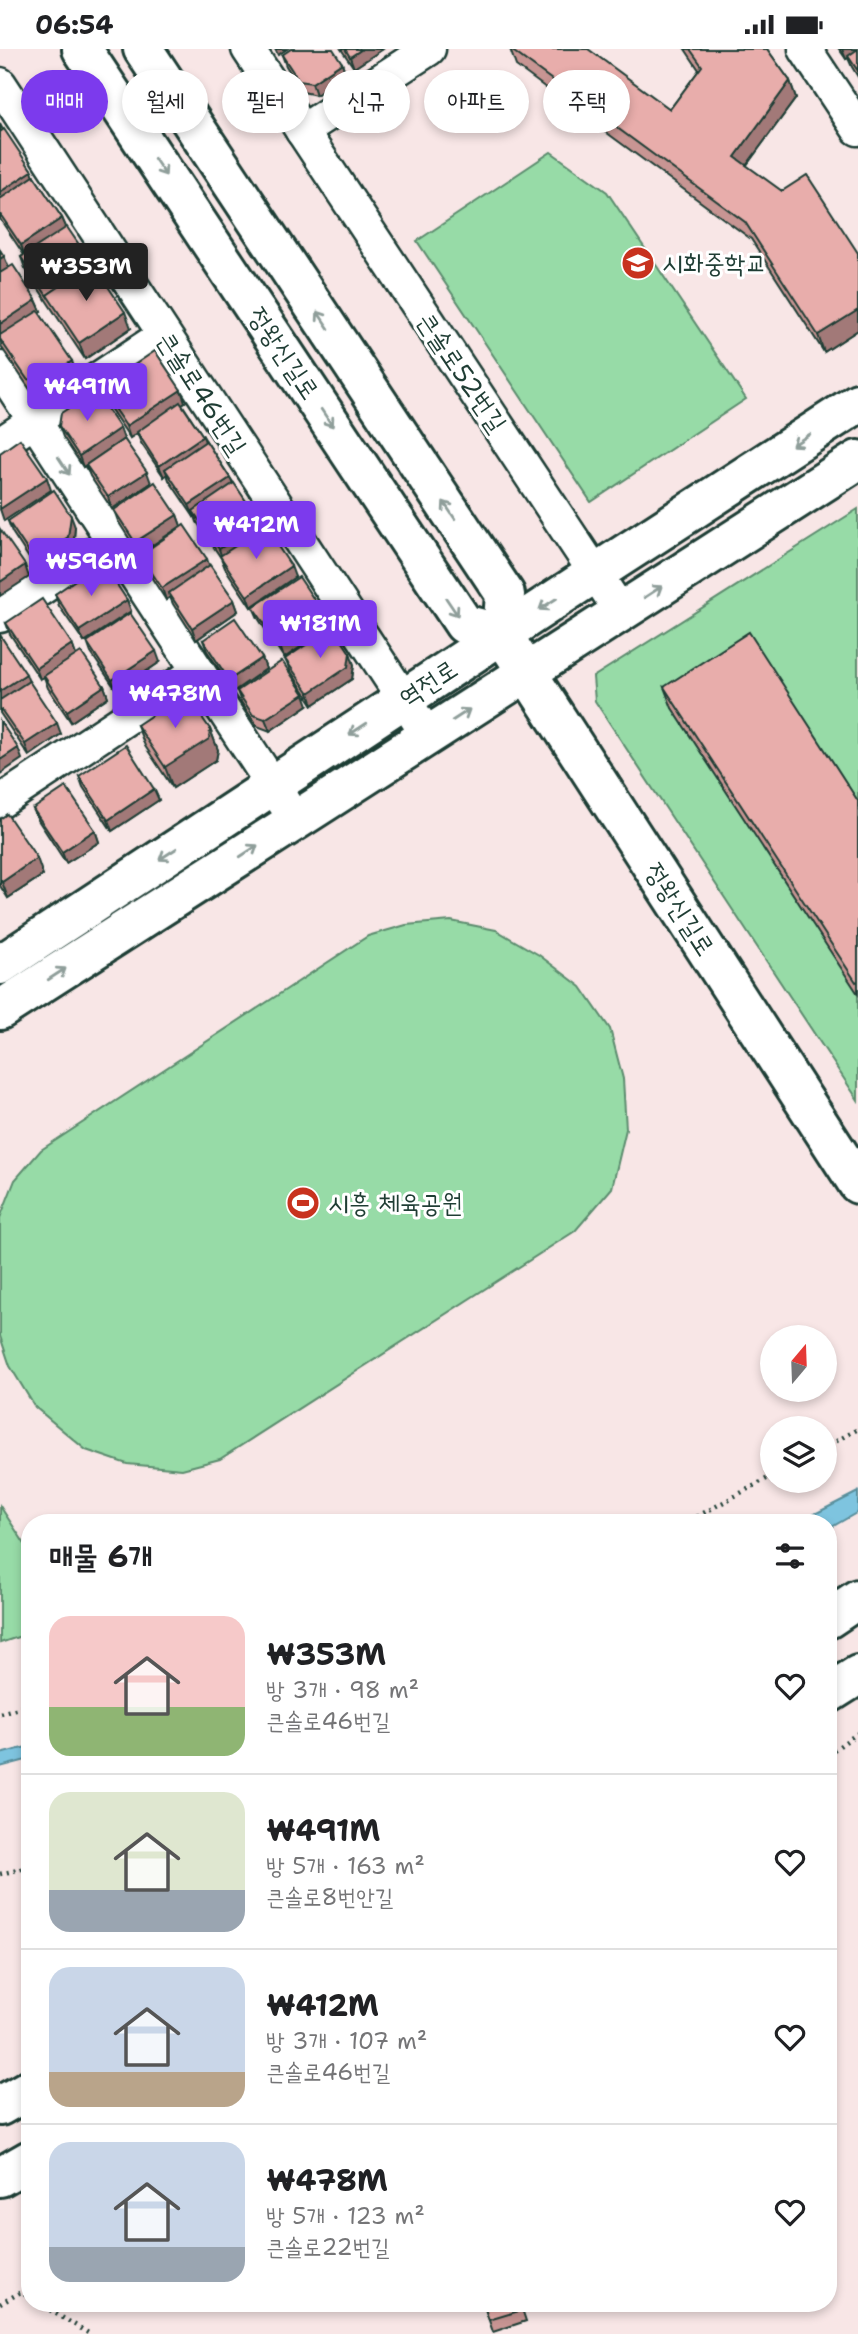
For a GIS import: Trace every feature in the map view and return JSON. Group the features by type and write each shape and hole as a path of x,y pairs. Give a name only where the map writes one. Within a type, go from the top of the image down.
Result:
{"main road":[{"name":"정왕신길로","path":"82,49 464,624 502,634"},
{"name":"정왕신길로","path":"143,49 505,594 502,634 858,1184"},
{"name":"역전로","path":"0,965 858,403"},
{"name":"역전로","path":"0,1010 858,460"},
{"path":"837,1613 858,1599"},
{"path":"837,1688 858,1675"},
{"path":"0,2106 21,2094"},
{"path":"0,2176 21,2165"}],"street":[{"name":"큰솔로52번길","path":"248,49 262,70"},
{"path":"309,126 429,49"},
{"path":"805,49 858,129"},
{"name":"큰솔로46번길","path":"0,85 428,736"},
{"name":"큰솔로52번길","path":"303,133 621,612"},
{"path":"0,444 164,335"},
{"path":"0,368 296,821"},
{"path":"0,616 113,541"},
{"path":"0,802 198,671"}],"path":[{"path":"837,1441 858,1429"},
{"path":"702,1514 760,1482"},
{"path":"0,1713 21,1707"},
{"path":"837,1748 858,1733"},
{"path":"0,1874 21,1869"},
{"path":"0,2304 21,2293"},
{"path":"53,2312 90,2334"}],"green space":[{"path":"551,152 607,192 746,399 591,502 417,241"},
{"path":"858,509 858,1100 595,701 593,677"},
{"name":"시흥 체육공원","path":"451,921 496,930 539,955 581,987 610,1029 623,1079 626,1129 612,1188 575,1231 220,1459 182,1469 127,1464 86,1450 35,1407 10,1366 0,1336 0,1218 15,1180 41,1150 368,936 406,925"},
{"path":"0,1506 21,1538 21,1636 0,1643"}],"water":[{"path":"858,1492 858,1512 837,1524 837,1514 815,1514"},
{"path":"21,1748 21,1761 0,1767 0,1754"}],"building":[{"path":"291,49 333,49 342,63 332,70 323,70 323,76 312,83 309,83 309,70 292,70 282,55"},
{"path":"345,49 362,49 350,57"},
{"path":"510,49 588,49 617,70 543,70 543,73"},
{"path":"690,49 767,49 790,81 735,157 782,191 807,175 858,253 858,310 818,335 745,222 624,133 630,133 630,80 670,109 702,66"},
{"path":"858,49 858,71 848,56"},
{"path":"4,129 32,171 0,192 0,132"},
{"path":"34,176 62,218 21,245 0,214 0,199"},
{"path":"67,227 93,265 47,296 21,257"},
{"path":"93,264 125,312 79,343 47,295"},
{"path":"13,265 36,300 0,324 0,273"},
{"path":"38,311 72,361 41,381 27,379 0,339 0,335"},
{"path":"155,351 181,390 126,426 100,388"},
{"path":"95,391 120,428 79,456 59,426 61,413"},
{"path":"180,402 203,436 159,466 137,432"},
{"path":"20,439 47,478 0,509 0,453"},
{"path":"124,439 147,472 108,497 86,465"},
{"path":"206,441 230,478 189,505 165,469"},
{"path":"155,482 177,515 135,542 114,510"},
{"path":"234,483 260,522 219,549 193,511"},
{"path":"54,490 71,516 68,537 34,560 8,521"},
{"path":"184,525 207,559 162,588 140,555"},
{"path":"265,527 291,566 247,596 220,556"},
{"path":"0,529 25,565 0,582"},
{"path":"210,565 234,600 192,628 169,593"},
{"path":"106,568 127,600 79,631 55,594 90,570 94,576"},
{"path":"299,577 325,616 280,646 253,607"},
{"path":"42,599 72,644 36,668 6,623"},
{"path":"130,613 156,651 112,680 87,642"},
{"path":"235,618 262,658 229,680 203,640"},
{"path":"333,627 350,653 348,667 309,693 285,659"},
{"path":"749,632 858,801 856,982 664,687"},
{"path":"0,635 26,674 0,691"},
{"path":"81,652 104,686 67,711 44,676"},
{"path":"282,661 304,694 265,719 253,715 237,691"},
{"path":"29,681 57,723 25,744 0,708 0,700"},
{"path":"185,693 210,729 209,739 165,767 137,725"},
{"path":"0,721 18,748 0,760"},
{"path":"126,745 154,789 108,820 79,776"},
{"path":"66,787 95,830 62,852 33,809"},
{"path":"7,814 37,858 2,882 0,819"},
{"path":"486,2312 515,2312 489,2320"}],"place":[{"name":"시화중학교","path":"638,263"},
{"name":"시흥 체육공원","path":"303,1203"}]}
